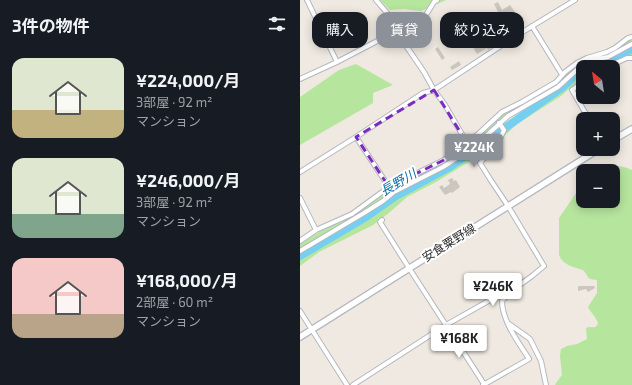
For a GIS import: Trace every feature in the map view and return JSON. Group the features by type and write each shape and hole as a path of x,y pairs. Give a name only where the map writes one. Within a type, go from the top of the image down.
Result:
{"main road":[{"path":"620,136 632,129"},
{"name":"安食粟野線","path":"300,337 588,156"}],"street":[{"path":"307,0 337,62"},
{"path":"376,0 386,12"},
{"path":"428,12 437,0"},
{"path":"300,172 424,94 434,90 532,26 575,0"},
{"path":"532,26 561,73"},
{"path":"300,241 316,230 352,214 389,187 444,160 467,143 502,112 556,82 565,72 577,63 587,58 607,52 628,38 632,37"},
{"path":"300,79 376,42"},
{"path":"602,60 632,44"},
{"path":"408,48 445,105 467,143"},
{"path":"620,61 627,58 632,58"},
{"path":"300,251 364,214 394,192 443,167 466,152 508,116 558,87 576,71"},
{"path":"576,87 572,90 576,97"},
{"path":"382,220 380,222 484,385 529,359 507,322 502,307 502,301 510,292 544,266 480,162 499,141 504,130 500,124"},
{"path":"356,137 389,187"},
{"path":"300,198 316,230"},
{"path":"353,385 446,325 532,276"},
{"path":"300,311 347,385"},
{"path":"507,322 530,339 542,361 546,385"}],"highlighted area":[{"path":"434,90 467,143 444,160 389,187 356,137"}],"green space":[{"path":"380,0 446,0 421,11 404,9 390,10"},
{"path":"632,38 632,42 610,55 586,60"},
{"path":"632,49 632,56 620,63 620,60 610,60 625,54"},
{"path":"356,64 393,85 373,93 373,103 300,145 300,97 339,70"},
{"path":"576,65 576,71 557,86 496,123 490,131 443,166 393,191 371,207 300,249 300,244 324,229 348,217 406,180 443,163 476,139 502,114 545,91 557,83"},
{"path":"576,76 576,83 561,96 517,124 493,147 436,182 407,197 373,225 319,252 300,266 300,257 369,218 396,197 440,174 486,144 512,120 562,89"},
{"path":"620,167 632,170 632,385 555,385 562,375 560,356 561,349 587,339 586,329 588,327 595,327 598,323 588,307 597,293 597,280 589,278 583,270 569,265 563,261 559,255 559,218 576,193 576,208 620,208"}],"building":[{"path":"498,2 502,10 510,5 515,12 498,12 494,4"},
{"path":"438,47 445,58 442,60 435,49"},
{"path":"473,48 487,48 477,54"},
{"path":"459,61 461,65 452,70 450,67"},
{"path":"452,178 454,181 456,180 460,187 452,193 451,192 445,195 439,187 442,185 444,188 450,184 448,180"},
{"path":"578,286 594,286 595,288 588,292 586,289 578,291"}],"waterway":[{"name":"長野川","path":"609,60 632,49"},
{"name":"長野川","path":"300,256 366,217 396,196 450,167 563,87 576,74"}]}
